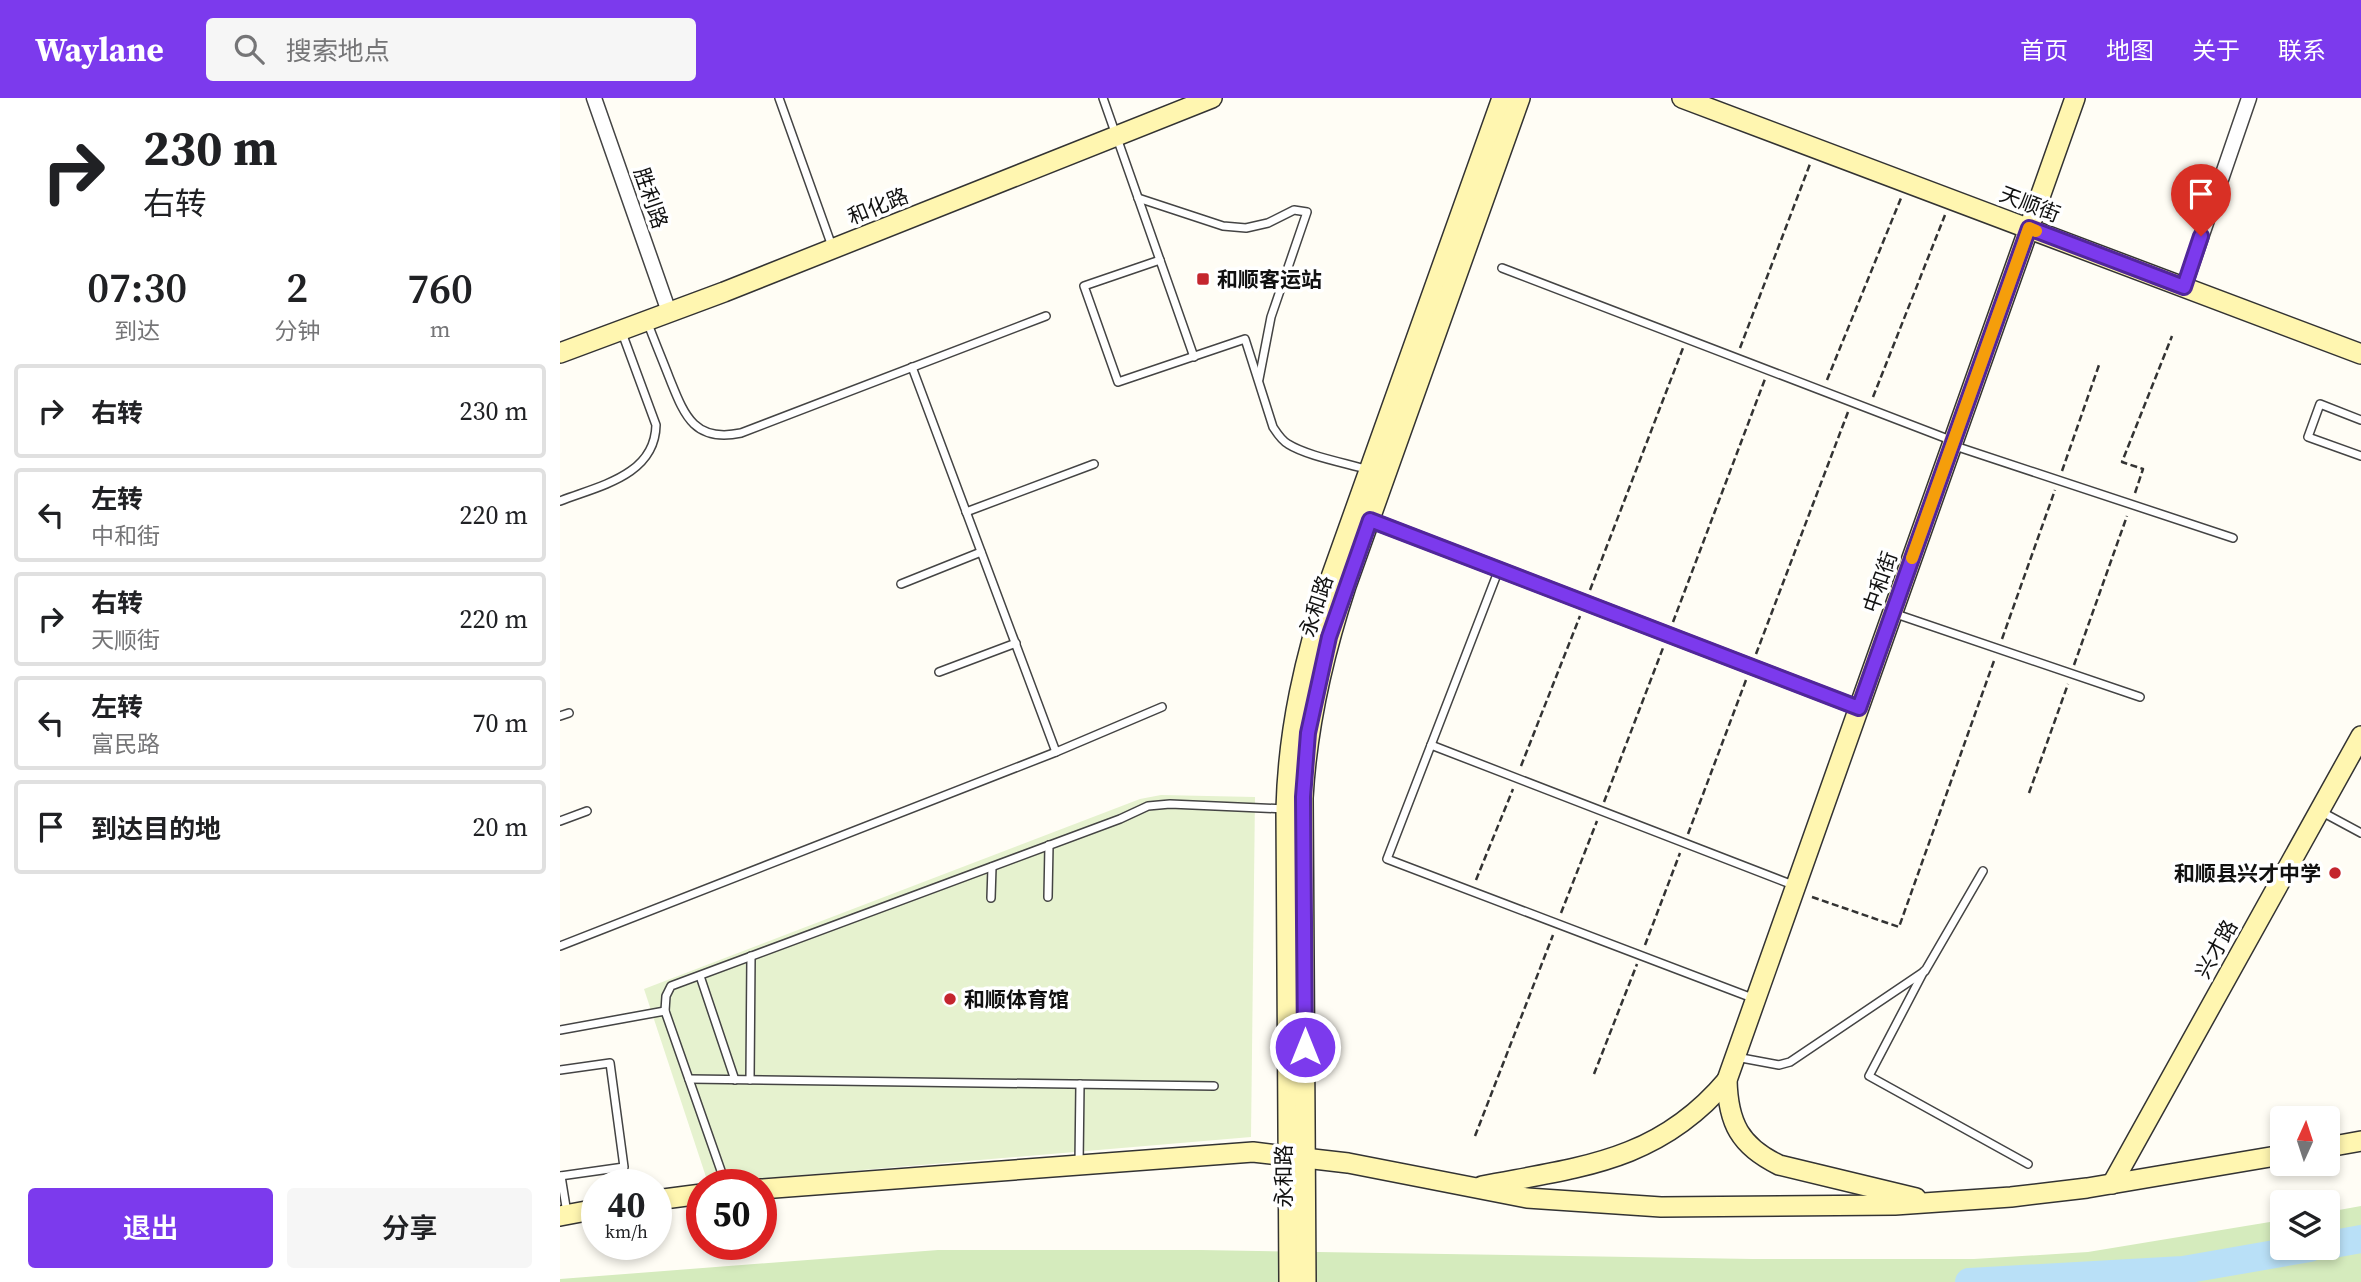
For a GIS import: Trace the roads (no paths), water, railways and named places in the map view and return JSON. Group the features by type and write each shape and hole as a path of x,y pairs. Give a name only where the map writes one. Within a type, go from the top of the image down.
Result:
{"main road":[{"name":"和化路","path":"560,353 833,249 1212,98"},
{"name":"永和路","path":"1297,1156 1286,808 1291,730 1306,656 1369,470 1502,98"},
{"name":"永和路","path":"1289,1282 1297,1189 1305,759 1314,701 1326,648 1520,98"},
{"name":"天顺街","path":"1682,98 2361,354"},
{"name":"中和街","path":"1727,1080 2074,98"},
{"name":"兴才路","path":"2112,1184 2361,736"},
{"path":"1471,1188 1603,1161 1650,1144 1674,1130 1708,1103 1727,1080"},
{"path":"1727,1080 1728,1103 1733,1122 1741,1137 1766,1158 1779,1165 1941,1203"},
{"path":"2340,1145 2361,1141"},
{"path":"777,1188 1253,1152 1348,1163 1527,1198 1661,1207 1782,1207 1941,1203 2011,1198 2270,1157"},
{"name":"永和路","path":"1297,1189 1306,1282"},
{"path":"563,1216 581,1212"}],"street":[{"name":"胜利路","path":"594,98 669,312"},
{"path":"2184,287 2249,98"},
{"path":"1370,520 1859,708"}],"lane":[{"path":"779,98 833,249"},
{"path":"1103,98 1194,356"},
{"path":"1138,198 1223,226 1246,228 1268,223 1294,210 1307,212 1271,317 1258,382"},
{"path":"1160,260 1084,286 1118,382 1245,339 1273,427 1287,443 1369,470"},
{"path":"1502,268 1869,408 1953,443 2233,538"},
{"path":"647,321 685,415 708,434 719,435 741,433 1046,316"},
{"path":"560,501 629,475 645,459 652,447 656,425 621,330"},
{"path":"912,367 1056,751"},
{"path":"2361,420 2320,404 2308,436 2361,456"},
{"path":"966,512 1094,464"},
{"path":"901,584 981,552"},
{"path":"1499,569 1387,859 1756,1000"},
{"path":"1893,612 2140,697"},
{"path":"939,672 1016,643"},
{"path":"560,946 1162,707"},
{"path":"560,716 569,713"},
{"path":"1431,745 1795,888"},
{"path":"720,1169 665,1011 666,996 671,986 1148,806 1170,804 1286,808"},
{"path":"2318,810 2361,833"},
{"path":"560,821 587,811"},
{"path":"1048,897 1049,845"},
{"path":"991,898 992,867"},
{"path":"1983,871 1924,971 1869,1076 2028,1164"},
{"path":"750,1080 751,956"},
{"path":"1735,1057 1772,1065 1790,1062 1924,971"},
{"path":"699,975 735,1080"},
{"path":"560,1030 665,1011"},
{"path":"560,1070 610,1063 624,1167 561,1176 563,1216"},
{"path":"689,1079 1214,1086"},
{"path":"1079,1166 1080,1084"}],"waterway":[{"path":"2340,1243 2361,1239"},
{"path":"1969,1282 2183,1270 2270,1255"}],"place":[{"name":"和顺客运站","path":"1203,279"},
{"name":"和顺县兴才中学","path":"2335,873"},
{"name":"和顺体育馆","path":"950,999"}]}
